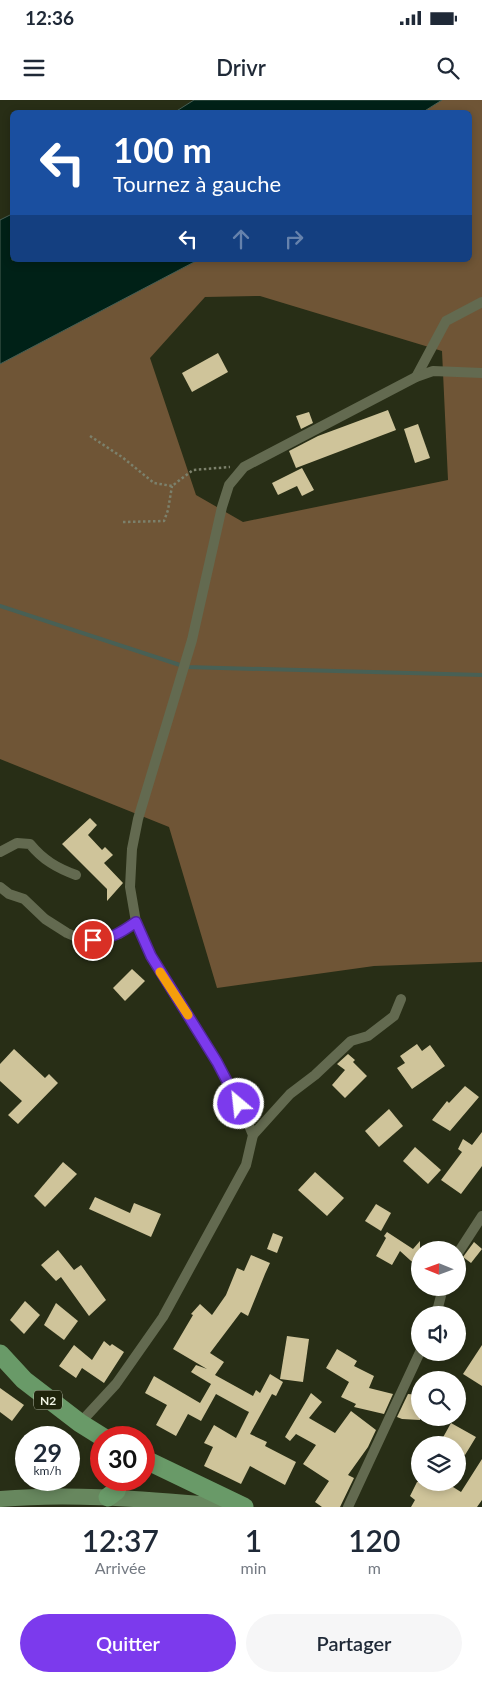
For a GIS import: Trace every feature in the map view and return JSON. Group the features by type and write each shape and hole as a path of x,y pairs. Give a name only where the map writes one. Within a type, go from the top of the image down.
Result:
{"highway":[{"name":"N2","path":"0,1354 24,1380 90,1429"},
{"path":"155,1464 244,1507"},
{"path":"108,1496 116,1491"}],"main road":[{"path":"0,1499 108,1496 239,1507"}],"street":[{"path":"416,377 446,321 482,302"},
{"path":"253,1135 217,1062 151,956 136,922 130,887 132,849 138,819 192,640 228,485 244,466 416,377 433,371 482,373"},
{"path":"0,852 17,844 30,844 41,857 60,869 76,875"},
{"path":"0,887 9,894 24,899 45,918 67,933 81,939 101,940 119,934 136,922"},
{"path":"80,1423 116,1384 163,1317 246,1165 253,1135 290,1094 315,1075 351,1041 368,1036 394,1016 401,999"},
{"path":"465,1241 482,1216"},
{"path":"348,1507 416,1361"}],"path":[{"path":"90,436 154,483 172,486"},
{"path":"123,522 164,521 172,486 193,470 244,466"}],"shaded area":[{"path":"194,100 442,100 426,110 178,110"},
{"path":"442,100 482,100 482,962 374,966 217,988 169,827 0,759 0,364 194,262 472,262 472,110 426,110","holes":["260,296 442,351 448,480 243,522 196,495 150,358 205,297"]},
{"path":"10,215 10,262 194,262 0,364 0,220"}],"building":[{"path":"218,353 228,372 192,392 182,373"},
{"path":"388,410 396,430 296,468 289,451 318,436"},
{"path":"309,412 313,423 301,429 296,416"},
{"path":"418,424 430,458 415,463 404,429"},
{"path":"302,468 314,490 302,496 297,486 278,495 272,483"},
{"path":"90,818 97,825 88,835 102,850 105,847 113,855 104,863 123,883 107,901 107,889 62,844"},
{"path":"132,969 145,981 125,1001 113,988"},
{"path":"417,1044 422,1051 430,1045 445,1066 412,1089 397,1068 405,1063 400,1056"},
{"path":"14,1049 45,1078 49,1074 58,1083 18,1124 8,1115 22,1101 0,1081 0,1064"},
{"path":"348,1054 367,1076 345,1098 332,1085 345,1070 337,1064"},
{"path":"465,1086 479,1097 450,1131 432,1120 447,1101 449,1103"},
{"path":"389,1109 403,1126 379,1147 365,1131"},
{"path":"482,1132 482,1166 461,1194 441,1180 462,1152 458,1149 463,1139 472,1145"},
{"path":"415,1147 441,1170 428,1184 403,1161"},
{"path":"63,1162 77,1174 45,1207 34,1196"},
{"path":"315,1172 344,1198 327,1216 298,1190"},
{"path":"95,1197 130,1213 134,1203 161,1214 151,1237 89,1209"},
{"path":"376,1204 391,1213 381,1231 365,1221"},
{"path":"387,1232 411,1248 411,1261 400,1251 392,1265 376,1256 386,1238 384,1236"},
{"path":"273,1233 283,1237 277,1253 267,1249"},
{"path":"474,1242 482,1249 471,1263 466,1259 466,1253"},
{"path":"58,1250 74,1270 81,1265 106,1300 89,1316 61,1277 56,1281 41,1265"},
{"path":"251,1255 270,1263 248,1316 241,1312 210,1353 224,1362 215,1375 253,1396 256,1390 260,1393 270,1374 283,1382 276,1396 272,1394 250,1434 267,1442 265,1446 296,1462 285,1485 250,1466 241,1484 204,1466 213,1447 204,1443 214,1425 236,1438 249,1412 216,1394 201,1421 188,1414 176,1436 156,1425 167,1405 145,1393 154,1376 200,1403 211,1384 191,1372 196,1365 207,1369 173,1349 193,1315 191,1314 200,1304 212,1315 226,1295 237,1268 244,1271"},
{"path":"25,1301 40,1315 24,1334 10,1320"},
{"path":"56,1303 78,1321 64,1340 44,1325"},
{"path":"287,1336 309,1339 303,1382 280,1379"},
{"path":"104,1341 124,1352 104,1383 82,1368 76,1378 59,1366 74,1345 92,1360"},
{"path":"482,1345 482,1386 466,1376 465,1371"},
{"path":"337,1349 357,1361 354,1366 374,1376 369,1388 393,1394 384,1414 354,1407 356,1404 341,1397 349,1382 326,1368"},
{"path":"0,1388 24,1405 12,1421 0,1412"},
{"path":"311,1393 322,1402 309,1418 335,1433 351,1411 376,1430 368,1447 348,1475 354,1478 340,1507 322,1507 315,1502 329,1481 303,1464 316,1445 296,1434 290,1441 285,1437"},
{"path":"408,1394 411,1394 411,1420 397,1417"},
{"path":"449,1426 456,1426 476,1437 466,1453 466,1436 444,1436"},
{"path":"482,1459 482,1500 477,1507 411,1507 415,1500 410,1496 412,1491 461,1492 466,1491 466,1484"}],"waterway":[{"path":"0,606 186,667 482,675"}],"slow traffic":[{"path":"160,972 188,1015"}],"route":[{"path":"93,940 101,940 119,934 136,922 151,956 217,1062 239,1104"}]}
